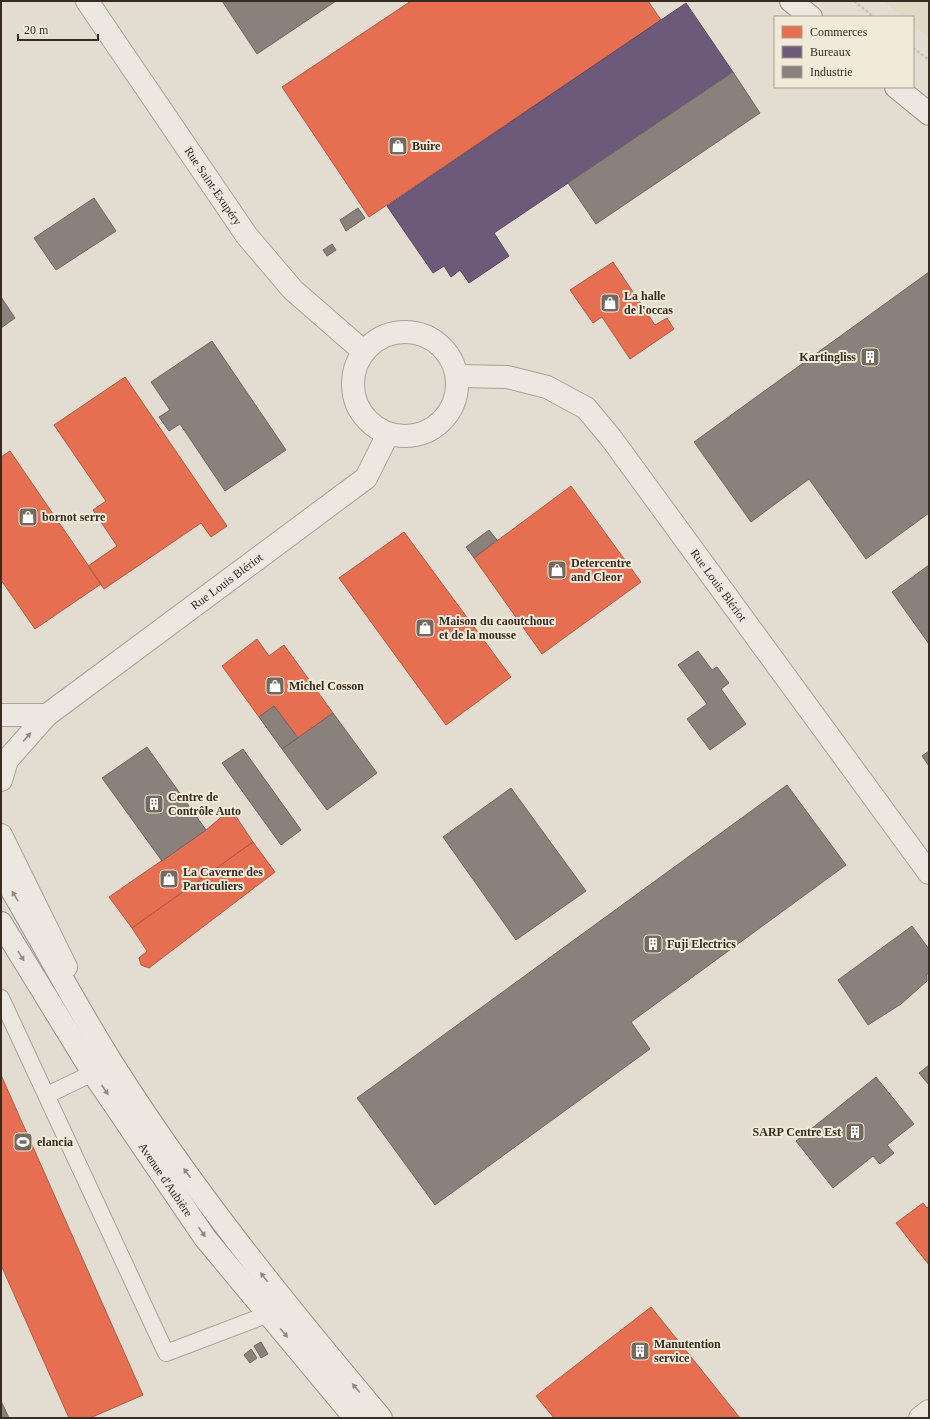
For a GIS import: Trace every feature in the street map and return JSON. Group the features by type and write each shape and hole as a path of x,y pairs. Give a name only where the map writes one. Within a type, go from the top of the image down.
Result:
{"street":[{"name":"Rue Saint-Exupéry","path":"87,1 247,236 293,290 363,351"},
{"path":"791,1 810,16"},
{"path":"897,88 929,114"},
{"path":"410,331 427,335 442,345 452,359 458,376 457,394 451,410 439,424 424,433 406,436 388,434 374,426 362,414 354,399 352,382 354,371 363,351 376,339 392,332 410,331"},
{"name":"Rue Louis Blériot","path":"458,376 514,378 547,387 586,408 611,438 929,873"},
{"name":"Rue Louis Blériot","path":"47,715 366,478 388,434"},
{"path":"1,715 47,715"},
{"path":"3,768 47,715"},
{"name":"Avenue d'Aubière","path":"1,835 102,1068"},
{"name":"Avenue d'Aubière","path":"1,872 102,1068"},
{"name":"Avenue d'Aubière","path":"1,923 102,1068 215,1213 276,1309 355,1418"},
{"name":"Avenue d'Aubière","path":"276,1309 381,1418"},
{"path":"920,1418 929,1411"}],"lane":[{"path":"1,998 166,1353 276,1309"},
{"path":"47,1095 102,1068"}],"path":[{"path":"854,1 873,16"},
{"path":"914,49 929,60"}],"shaded area":[{"path":"884,1 929,1 929,37 914,26 914,16 903,16"}],"building: Commerces":[{"name":"Buire","path":"411,1 648,1 661,20 369,217 282,87"},
{"name":"La halle de l'occas","path":"613,262 655,325 667,318 674,329 630,359 602,317 593,323 570,290"},
{"path":"125,377 227,526 211,537 201,523 104,589 88,566 117,546 93,510 106,501 54,425"},
{"name":"bornot serre","path":"10,451 101,584 35,629 1,580 1,457"},
{"name":"Detercentre and Cleor","path":"571,486 641,582 542,654 474,558"},
{"name":"Maison du caoutchouc et de la mousse","path":"404,532 511,677 446,725 339,578"},
{"name":"Michel Cosson","path":"257,639 269,656 284,645 333,713 298,738 274,706 259,717 222,666"},
{"name":"La Caverne des Particuliers","path":"231,809 253,842 132,928 109,897 206,830"},
{"path":"253,842 275,872 149,968 141,965 139,958 147,951 132,928"},
{"path":"1,1075 143,1395 90,1418 69,1418 1,1265"},
{"path":"923,1203 927,1208 929,1206 929,1265 896,1223"},
{"name":"Manutention service","path":"651,1307 740,1418 554,1418 536,1396"}],"building: Bureaux":[{"path":"686,3 733,72 494,233 509,256 469,283 460,270 451,277 444,266 433,273 387,206"}],"building: Industrie":[{"path":"222,1 336,1 257,54"},
{"path":"733,72 760,113 596,224 568,183"},
{"path":"94,198 116,231 56,270 34,238"},
{"path":"358,208 365,218 346,231 340,220"},
{"path":"332,244 336,250 327,256 323,250"},
{"name":"Kartingliss","path":"929,272 929,513 866,559 809,479 751,522 694,442"},
{"path":"1,297 15,318 1,328"},
{"path":"212,341 286,450 225,491 180,424 169,431 159,417 170,410 151,382"},
{"path":"489,530 497,540 474,558 466,547"},
{"path":"929,565 929,644 892,592"},
{"path":"698,651 712,670 717,667 729,683 721,689 746,724 710,750 687,719 707,704 678,665"},
{"path":"274,706 298,738 282,749 259,717"},
{"path":"333,713 377,773 327,810 282,749"},
{"name":"Centre de Contrôle Auto","path":"147,747 206,830 162,861 102,778"},
{"path":"243,749 301,830 281,845 222,763"},
{"path":"929,751 929,766 922,756"},
{"name":"Fuji Electrics","path":"787,785 846,865 631,1022 650,1049 435,1205 357,1098"},
{"path":"511,788 586,891 516,940 443,837"},
{"path":"912,926 929,949 929,974 927,974 927,981 901,1004 868,1025 838,980"},
{"path":"929,1065 929,1085 919,1073"},
{"name":"SARP Centre Est","path":"876,1077 914,1124 887,1145 894,1153 880,1164 873,1156 833,1188 796,1141"},
{"path":"261,1342 268,1354 261,1358 254,1346"},
{"path":"251,1349 257,1358 250,1363 244,1355"},
{"path":"1,1401 9,1418 1,1418"}],"place":[{"name":"Buire","path":"398,146"},
{"name":"La halle de l'occas","path":"610,303"},
{"name":"Kartingliss","path":"870,357"},
{"name":"bornot serre","path":"28,517"},
{"name":"Detercentre and Cleor","path":"557,570"},
{"name":"Maison du caoutchouc et de la mousse","path":"425,628"},
{"name":"Michel Cosson","path":"275,686"},
{"name":"Centre de Contrôle Auto","path":"154,804"},
{"name":"La Caverne des Particuliers","path":"169,879"},
{"name":"Fuji Electrics","path":"653,944"},
{"name":"SARP Centre Est","path":"855,1132"},
{"name":"elancia","path":"23,1142"},
{"name":"Manutention service","path":"640,1351"}]}
